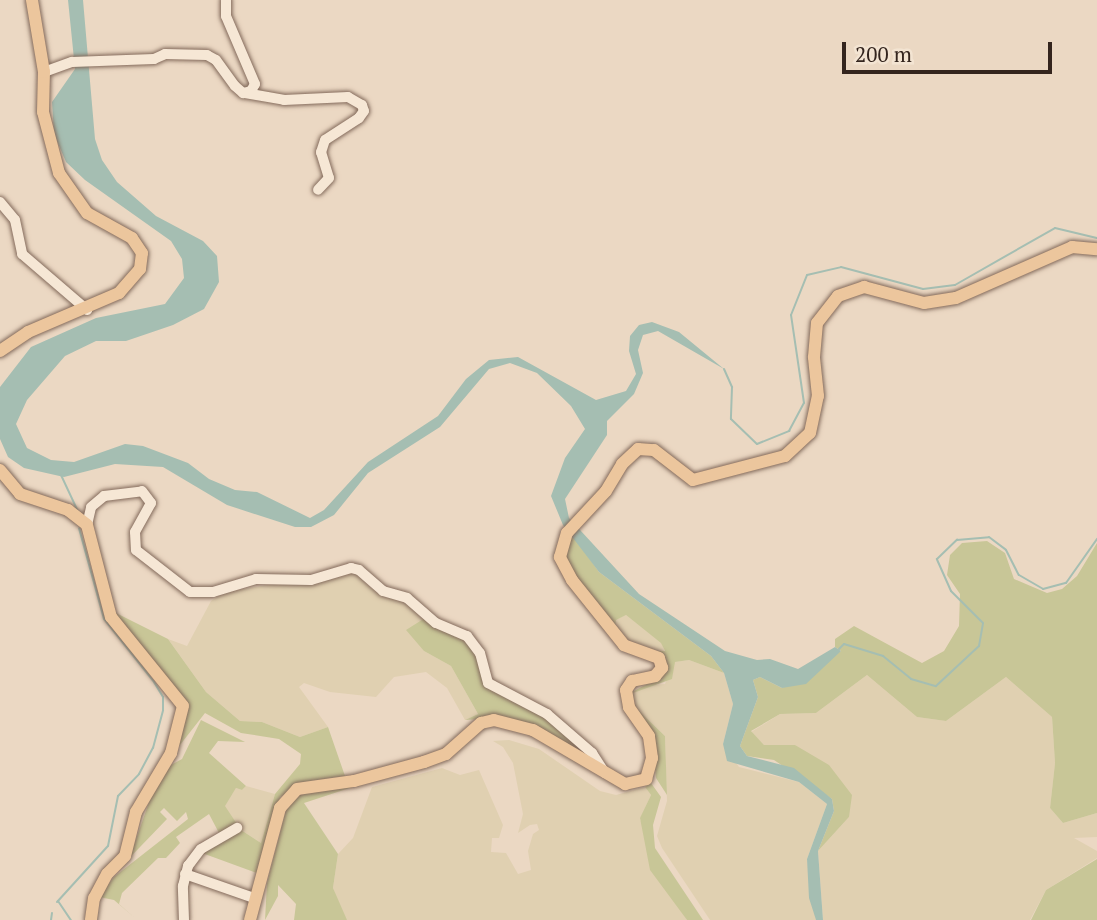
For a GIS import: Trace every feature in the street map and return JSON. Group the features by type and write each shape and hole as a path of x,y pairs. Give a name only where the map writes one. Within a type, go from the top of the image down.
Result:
{"main road":[{"path":"0,351 29,332 87,310 119,293 141,269 142,253 132,238 88,213 59,173 43,112 44,72 32,0"},
{"path":"250,920 254,898 270,855 280,808 297,789 354,781 424,762 446,754 481,723 494,720 533,730 607,776 636,784 650,770 649,736 629,707 626,690 632,681 655,676 662,668 659,658 624,645 572,580 560,557 567,533 638,449 654,450 693,480 785,456 810,433 818,396 814,357 817,323 838,296 864,287 924,303 956,298 1072,247 1097,249"},
{"path":"0,470 20,494 68,510 87,525 111,617 183,706 171,753 136,812 125,856 107,874 94,898 91,920"}],"street":[{"path":"226,0 226,16 255,84 243,93"},
{"path":"44,72 72,62 207,55 243,93 284,100 348,97 362,104 364,111 359,118 325,140 321,152 329,178 318,190"},
{"path":"0,202 15,220 22,254 87,310"},
{"path":"87,525 91,508 104,496 142,491 151,503 135,532 136,550 190,592 213,592 256,579 311,580 351,568 359,570 383,591 407,598 436,623 467,636 480,653 488,683 547,714 592,753 607,776"},
{"path":"184,920 185,874 201,849 236,828"},
{"path":"185,874 254,898"}],"shaded area":[{"path":"68,0 83,0 95,139 102,160 117,182 156,216 203,241 217,256 219,282 204,309 173,325 126,341 96,341 65,356 27,400 16,424 27,448 51,460 74,462 125,444 143,446 188,463 209,479 235,490 257,492 310,518 324,510 368,462 438,416 466,379 489,360 518,357 596,400 626,391 636,374 629,351 630,336 639,325 652,322 679,332 724,369 658,331 643,335 638,350 643,373 634,394 607,421 607,435 565,499 569,518 639,594 725,651 757,660 770,659 798,669 835,647 841,651 806,684 782,688 760,677 753,680 758,697 740,746 747,756 794,768 832,799 834,811 818,851 823,920 816,920 809,898 807,859 827,804 799,782 727,761 723,744 733,704 724,673 711,656 599,572 563,525 551,496 565,458 585,429 571,406 537,373 510,363 489,369 440,427 368,473 334,515 311,527 295,527 227,505 163,467 115,464 64,477 24,468 8,457 0,439 0,387 31,347 96,318 165,304 184,278 182,259 171,241 85,180 66,162 54,134 52,102 75,69"},
{"path":"572,534 599,572 711,656 724,673 689,660 675,662 672,679 633,693 634,706 665,736 667,795 656,778 652,738 631,705 630,693 663,676 664,663 648,651 665,651 661,643 626,615 616,620 615,628 595,605 568,566 564,547"},
{"path":"987,541 1005,553 1014,579 1047,593 1062,589 1077,576 1097,543 1097,813 1063,823 1050,808 1055,763 1052,717 1006,677 946,721 917,717 867,675 816,713 780,714 751,731 764,745 795,745 829,765 852,795 849,817 818,851 834,811 832,799 774,760 747,756 740,746 758,697 753,680 760,677 782,688 841,651 835,647 835,639 854,626 922,663 944,651 959,626 960,594 947,575 950,555 962,543"},
{"path":"353,571 372,589 403,599 425,618 424,651 451,666 478,714 465,720 447,688 426,672 394,677 376,697 330,692 304,683 299,687 328,727 300,737 262,722 240,721 206,692 168,639 187,646 211,601 225,592"},
{"path":"116,613 168,639 206,692 240,721 262,722 300,737 328,727 345,776 304,782 280,797 257,873 202,853 241,830 261,843 275,794 300,764 301,754 279,739 241,733 205,713 173,754 186,709"},
{"path":"626,615 662,643 665,652 648,651 626,640 615,628 615,620"},
{"path":"425,618 462,636 479,659 483,677 532,706 595,761 562,741 481,719 465,720 478,714 451,666 424,651 406,630"},
{"path":"689,660 724,673 733,704 723,744 739,767 799,782 827,804 807,859 816,920 710,920 662,848 657,836 667,801 665,736 634,706 633,693 643,686 665,684 674,662"},
{"path":"867,675 917,717 946,721 1006,677 1052,717 1055,763 1050,808 1063,823 1097,813 1097,837 1074,838 1097,851 1097,858 1046,890 1030,920 823,920 818,851 849,817 795,745 764,745 751,732 780,714 816,713"},
{"path":"201,720 245,742 218,741 209,753 246,786 242,790 236,788 225,806 237,824 219,833 209,814 176,837 180,843 166,858 158,858 122,893 119,904 135,918 114,900 99,897 114,877 188,819 186,812 177,821 164,808 160,812 167,819 114,874 134,845 153,791 171,765 182,759"},
{"path":"509,740 539,749 600,791 616,795 645,787 651,795 640,819 672,897 687,920 347,920 342,916 333,888 338,854 353,838 372,787 442,768 460,775 479,770 503,825 499,838 492,838 491,852 506,853 518,874 531,870 528,851 533,834 539,830 537,824 530,825 518,833 523,814 513,763 503,747 493,741"},
{"path":"371,781 304,803 338,854 333,888 347,920 294,920 296,904 278,885 278,896 265,920 267,883 286,810 295,796"},
{"path":"651,783 661,797 653,825 655,848 703,920 687,920 650,870 640,818 651,795 645,787"},
{"path":"246,786 275,794 261,843 241,830 224,806 236,788 242,790"},
{"path":"1097,859 1097,920 1031,920 1046,890"}],"waterway":[{"path":"724,369 732,387 731,419 757,444 789,431 804,403 791,315 807,275 841,267 923,289 955,285 1055,228 1097,238"},
{"path":"61,475 78,511"},
{"path":"57,902 108,846 118,796 139,774 153,748 163,710 163,697 154,682 104,619 79,528"},
{"path":"839,649 844,644 883,656 911,679 936,686 979,646 983,623 951,591 937,559 957,540 989,537 1006,550 1019,575 1043,589 1066,583 1097,539"},
{"path":"58,901 71,920"},
{"path":"51,920 52,913"}]}
